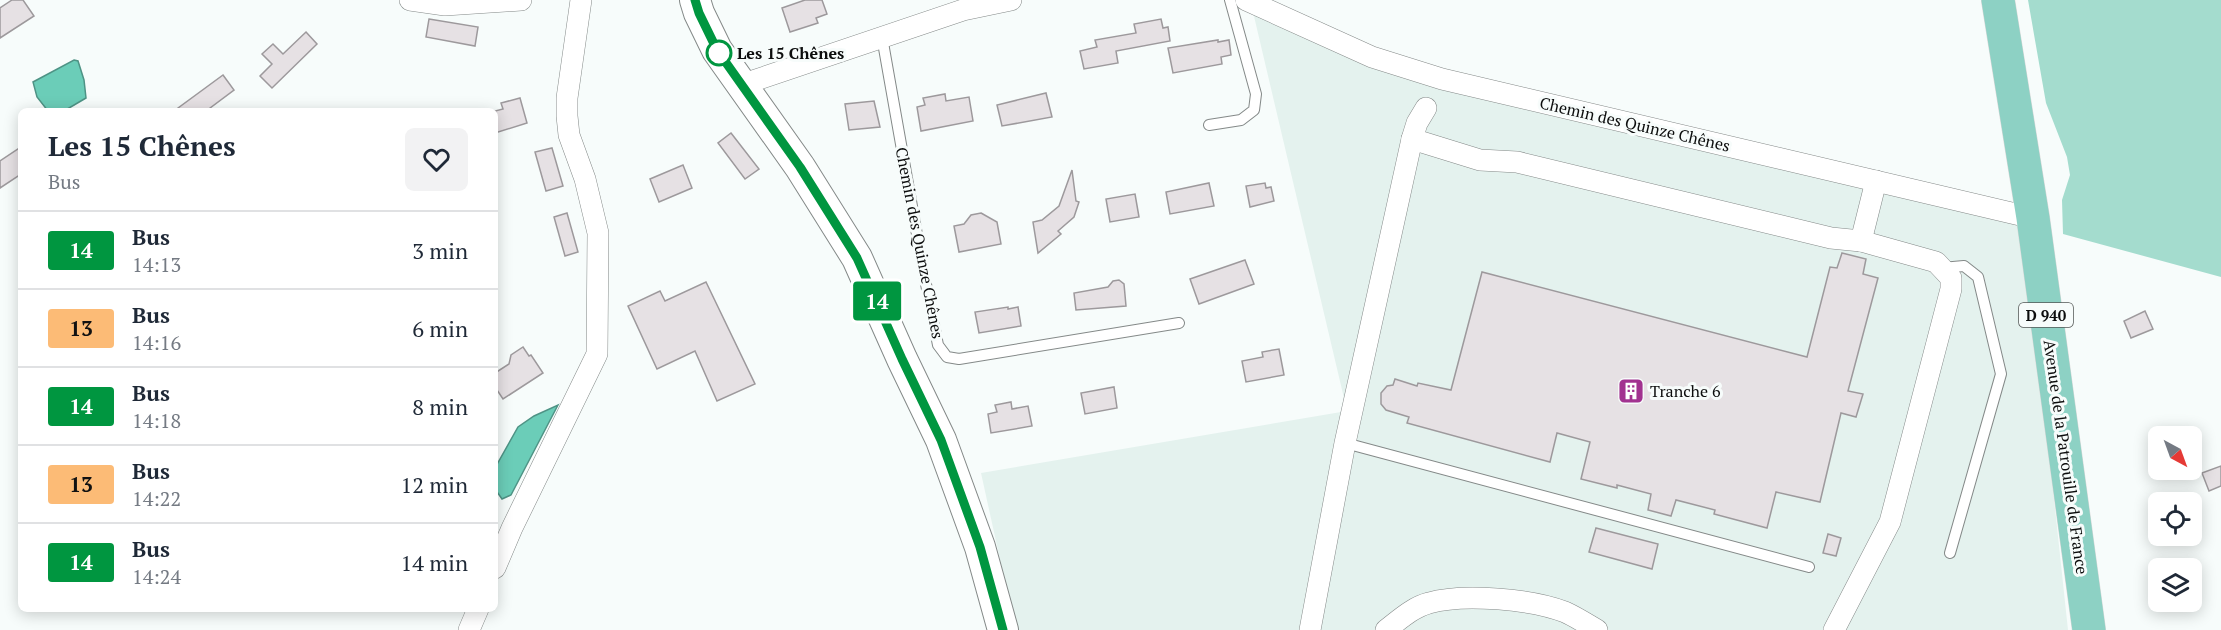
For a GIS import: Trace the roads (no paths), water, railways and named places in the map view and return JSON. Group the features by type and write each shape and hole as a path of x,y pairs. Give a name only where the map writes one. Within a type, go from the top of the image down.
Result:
{"main road":[{"name":"Avenue de la Patrouille de France","path":"1998,0 2033,218 2090,630"}],"street":[{"path":"410,0 445,5 508,1"},
{"path":"498,561 597,354 598,233 585,179 569,135 567,116 567,98 580,0"},
{"path":"695,0 717,50 832,216 857,258 941,440 980,547 1004,630"},
{"path":"744,88 753,81 963,10 1011,0"},
{"name":"Chemin des Quinze Chênes","path":"1246,0 1371,57 1442,79 2033,218"},
{"path":"1310,630 1345,443 1412,139 1426,108"},
{"path":"1412,139 1480,160 1517,162 1831,238 1861,241 1936,262 1951,278 1951,290 1890,522 1834,630"},
{"path":"1861,241 1876,181"},
{"path":"1386,630 1404,615 1427,603 1458,597 1495,599 1565,612 1597,630"},
{"path":"469,630 477,612"}],"lane":[{"path":"1209,125 1241,120 1254,110 1256,94 1230,0"},
{"name":"Chemin des Quinze Chênes","path":"882,37 938,345 947,357 959,359 1179,323"},
{"path":"1942,268 1964,266 1977,277 2001,374 1950,553"},
{"path":"1345,443 1809,567"}],"place":[{"name":"Les 15 Chênes","path":"719,53"},
{"name":"Tranche 6","path":"1631,391"}]}
